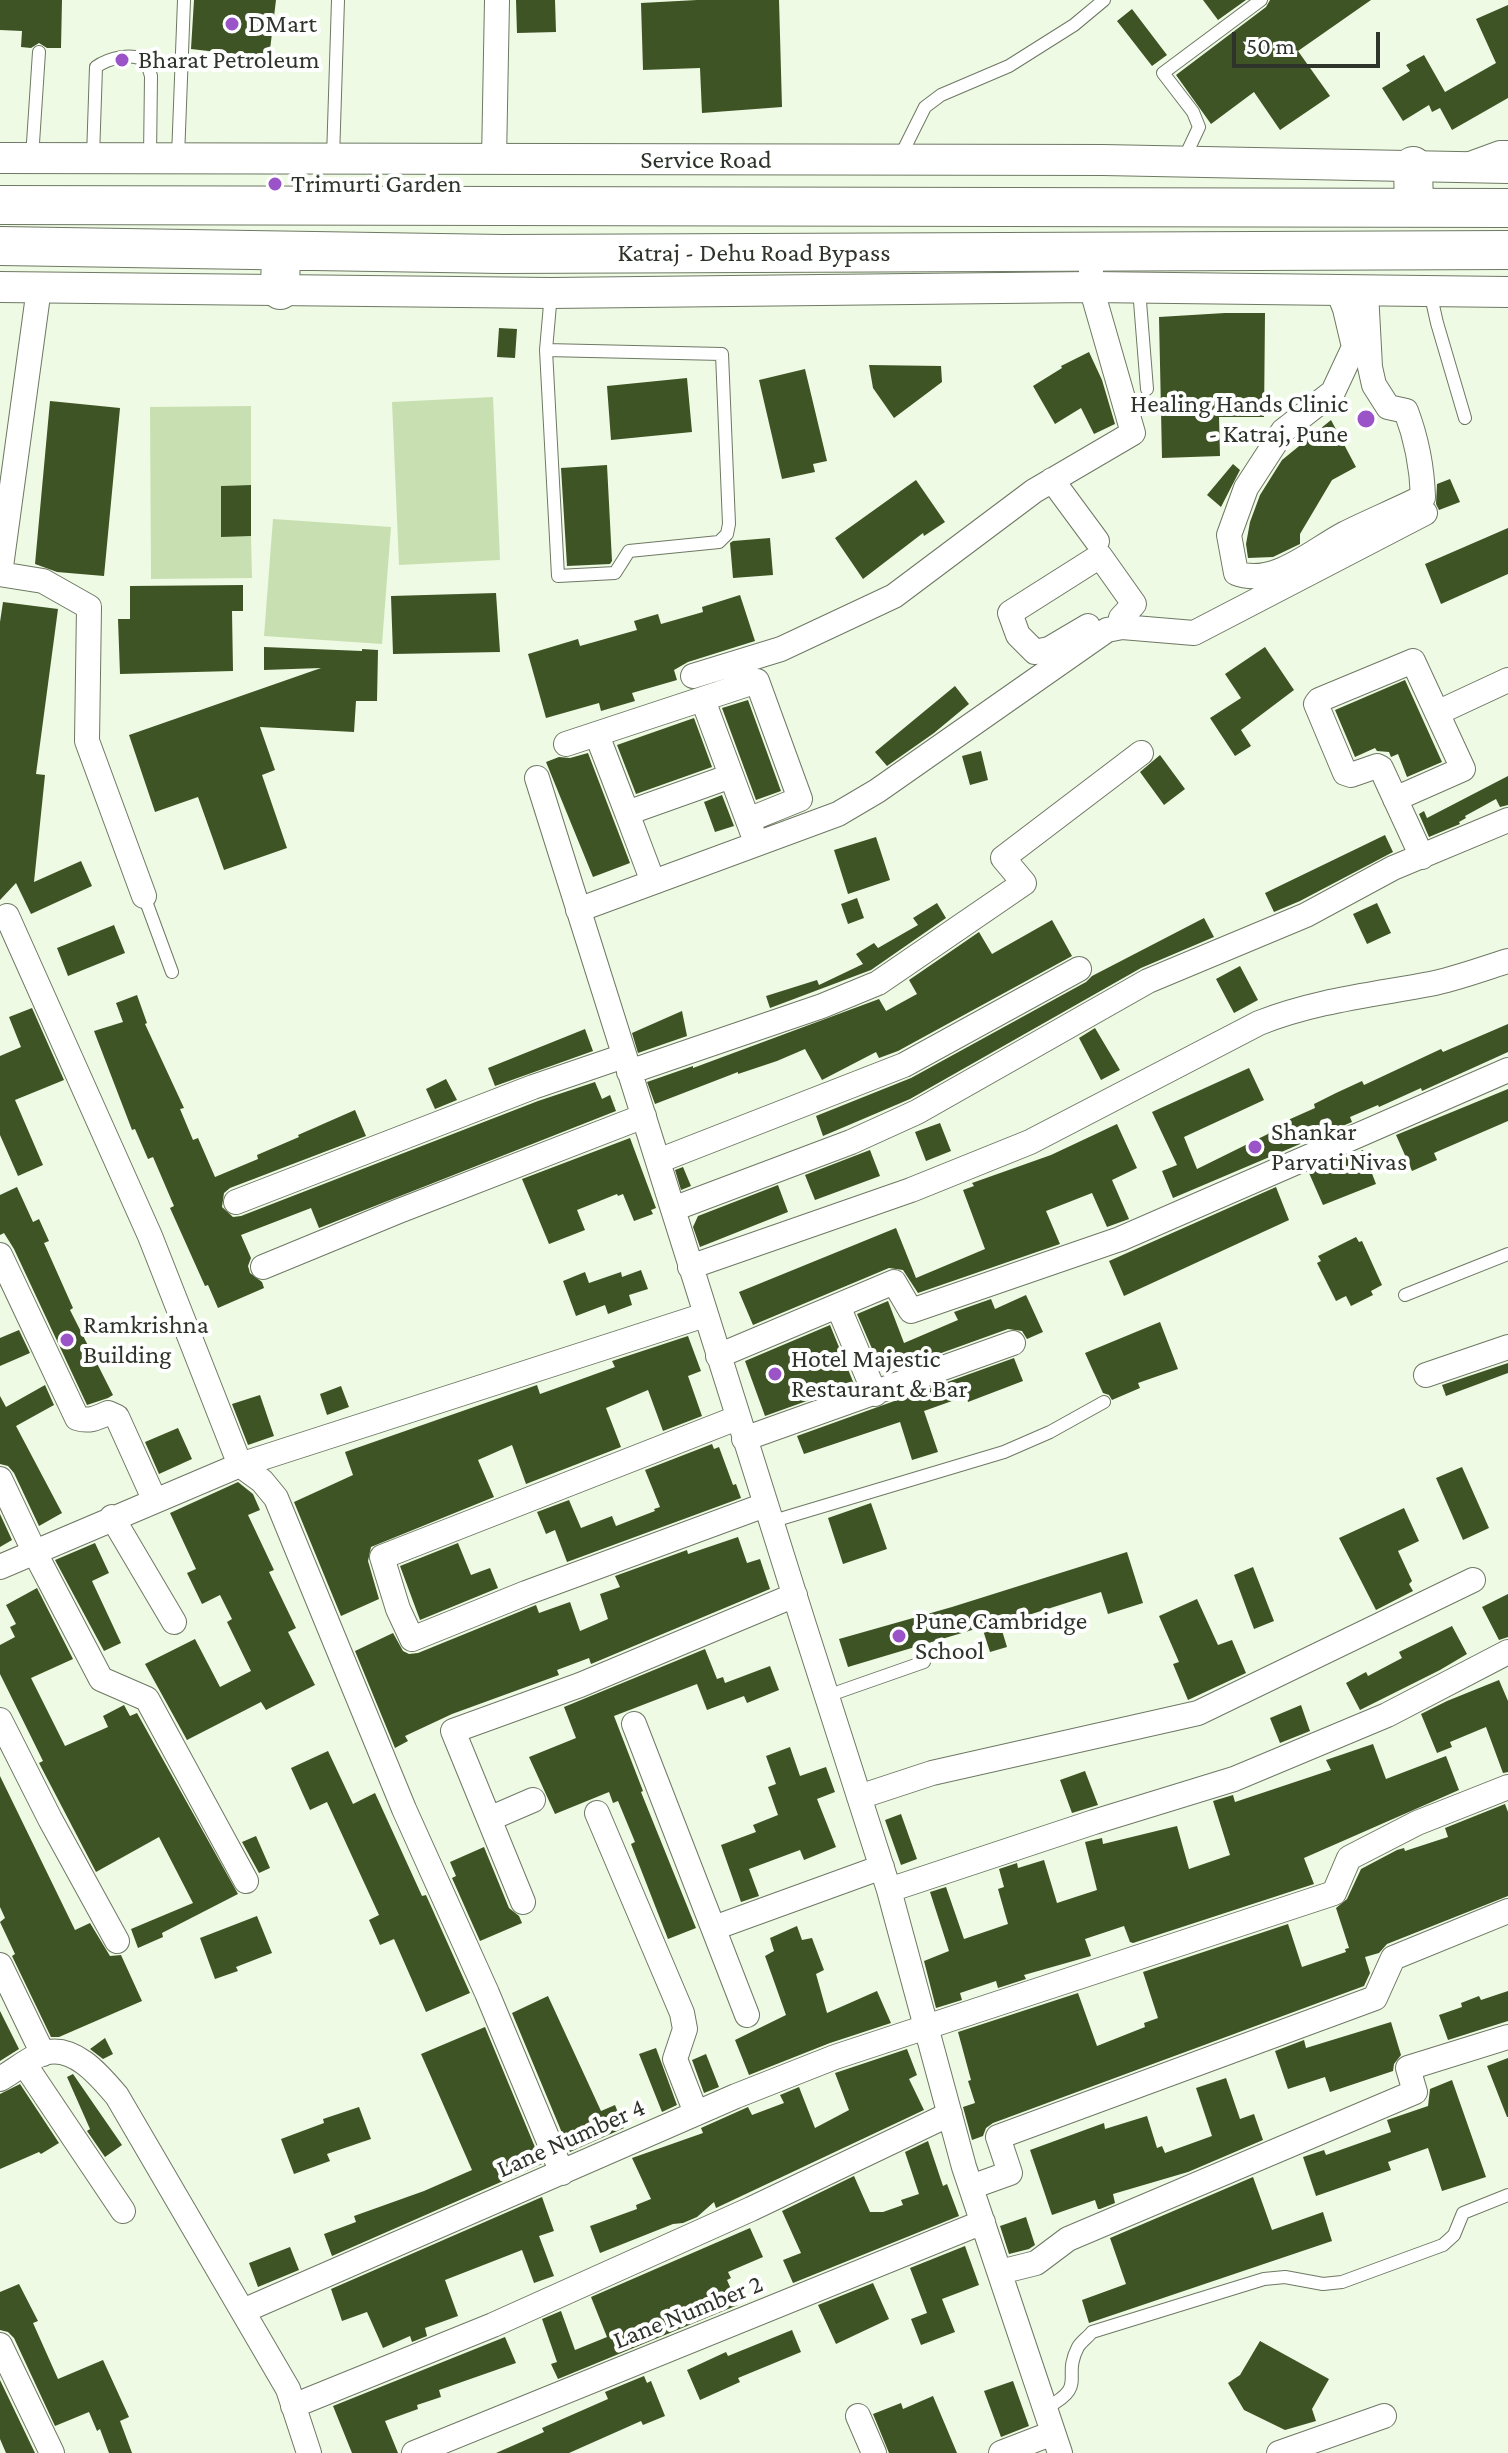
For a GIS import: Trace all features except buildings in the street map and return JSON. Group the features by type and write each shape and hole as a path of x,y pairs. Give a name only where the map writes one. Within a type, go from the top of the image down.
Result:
{"highway":[{"path":"1413,166 1414,208"},
{"name":"Katraj - Dehu Road Bypass","path":"0,205 1508,208"},
{"name":"Katraj - Dehu Road Bypass","path":"0,246 502,254 1091,271 1508,250"},
{"path":"280,290 281,251"}],"street":[{"path":"494,160 497,0"},
{"path":"1460,167 1508,153"},
{"name":"Service Road","path":"0,158 899,159 1508,168"},
{"path":"693,676 781,649 894,596 1034,491 1133,433 1091,271"},
{"path":"0,287 551,293 1091,271 1139,289 1508,292"},
{"path":"39,288 0,574 43,581 89,607 87,741 144,896"},
{"path":"1352,292 1374,385 1388,407 1406,411 1416,438 1423,497 1343,535 1288,568 1248,578 1236,573 1229,535 1246,488 1283,431 1333,392 1354,347 1345,309 1352,292"},
{"path":"1052,480 1097,541"},
{"path":"578,910 838,814 864,799 1107,630 1122,623 1134,604 1100,556 1010,613 1018,635 1035,652 1049,649 1096,622 1122,623 1194,633 1425,513"},
{"path":"1395,799 1463,769 1413,661 1319,700 1316,704 1345,773 1351,775 1380,767 1422,857"},
{"path":"1437,713 1508,680"},
{"path":"566,744 757,681 800,799 748,820"},
{"path":"703,700 756,844"},
{"path":"597,735 653,882"},
{"path":"236,1202 533,1087 626,1064 822,1006 878,983 1024,883 1003,858 1141,753"},
{"path":"627,813 731,776"},
{"path":"537,778 885,1879 971,2187 1056,2443 1001,2453"},
{"path":"673,1209 851,1142 917,1112 1148,981 1306,915 1393,868 1508,820"},
{"path":"7,916 150,1236 240,1465 262,1481 276,1498 404,1809 487,1993 562,2173"},
{"path":"690,1267 911,1190 1030,1142 1259,1023 1286,1012 1314,1004 1434,983 1508,961"},
{"path":"658,1161 904,1065 1079,969"},
{"path":"718,1356 894,1282 911,1311 1120,1239 1508,1070"},
{"path":"263,1267 644,1116"},
{"path":"0,1255 77,1418 94,1419 108,1413 117,1417 155,1501"},
{"path":"838,1306 875,1394"},
{"path":"0,1567 240,1465 705,1315"},
{"path":"768,1514 526,1593 412,1639 398,1609 382,1557 740,1428 875,1394 1013,1343"},
{"path":"1426,1375 1508,1347"},
{"path":"0,1479 101,1679 147,1699 246,1881"},
{"path":"112,1517 174,1622"},
{"path":"859,1797 932,1773 1198,1713 1473,1580"},
{"path":"523,1902 453,1731 580,1685 795,1595"},
{"path":"714,1928 1094,1822 1234,1779 1387,1715 1508,1652"},
{"path":"0,1720 117,1941"},
{"path":"634,1724 747,2015"},
{"name":"Lane Number 4","path":"243,2311 696,2113 835,2057 1334,1893 1349,1858 1417,1823 1508,1787"},
{"path":"489,1819 533,1800"},
{"path":"597,1813 682,2013 685,2029 675,2059 696,2113"},
{"path":"971,2187 1010,2173 998,2137 1375,1998 1393,1958 1508,1911"},
{"path":"0,1965 34,2059 123,2211"},
{"path":"1000,2272 1036,2263 1068,2239 1415,2092 1408,2068 1508,2037"},
{"path":"0,2079 34,2059 58,2052 74,2056 97,2072 117,2096 288,2389 309,2453"},
{"path":"293,2406 493,2325 751,2209 950,2114"},
{"name":"Lane Number 2","path":"414,2453 983,2222"},
{"path":"0,2345 52,2453"},
{"path":"858,2416 874,2453"},
{"path":"1279,2453 1384,2416"}],"lane":[{"path":"164,157 184,0"},
{"path":"333,158 338,0"},
{"path":"899,159 925,107 941,95 1009,66 1074,25 1104,0"},
{"path":"1183,162 1199,127 1193,112 1163,73 1261,0"},
{"path":"32,158 39,52"},
{"path":"93,157 96,67 106,60 138,58 147,64 151,76 164,157"},
{"path":"1139,289 1147,389"},
{"path":"1430,292 1465,418"},
{"path":"546,350 722,354 729,524 727,534 719,542 629,551 615,573 558,576 546,350 551,293"},
{"path":"144,896 172,972"},
{"path":"1405,1295 1508,1254"},
{"path":"768,1514 1004,1452 1050,1432 1104,1402"},
{"path":"827,1696 924,1662"},
{"path":"1046,2408 1064,2398 1071,2390 1078,2348 1092,2332 1264,2279 1285,2277 1323,2284 1342,2282 1443,2245 1454,2235 1463,2213 1508,2195"}],"green space":[{"path":"493,397 500,560 399,565 392,402"},
{"path":"251,406 251,485 221,486 221,536 251,536 252,578 151,579 150,407"},
{"path":"273,519 391,527 382,644 264,636"}],"place":[{"name":"DMart","path":"232,24"},
{"name":"Bharat Petroleum","path":"122,60"},
{"name":"Trimurti Garden","path":"275,184"},
{"name":"Healing Hands Clinic - Katraj, Pune","path":"1366,419"},
{"name":"Shankar Parvati Nivas","path":"1255,1147"},
{"name":"Ramkrishna Building","path":"67,1340"},
{"name":"Hotel Majestic Restaurant & Bar","path":"775,1374"},
{"name":"Pune Cambridge School","path":"899,1636"}]}
